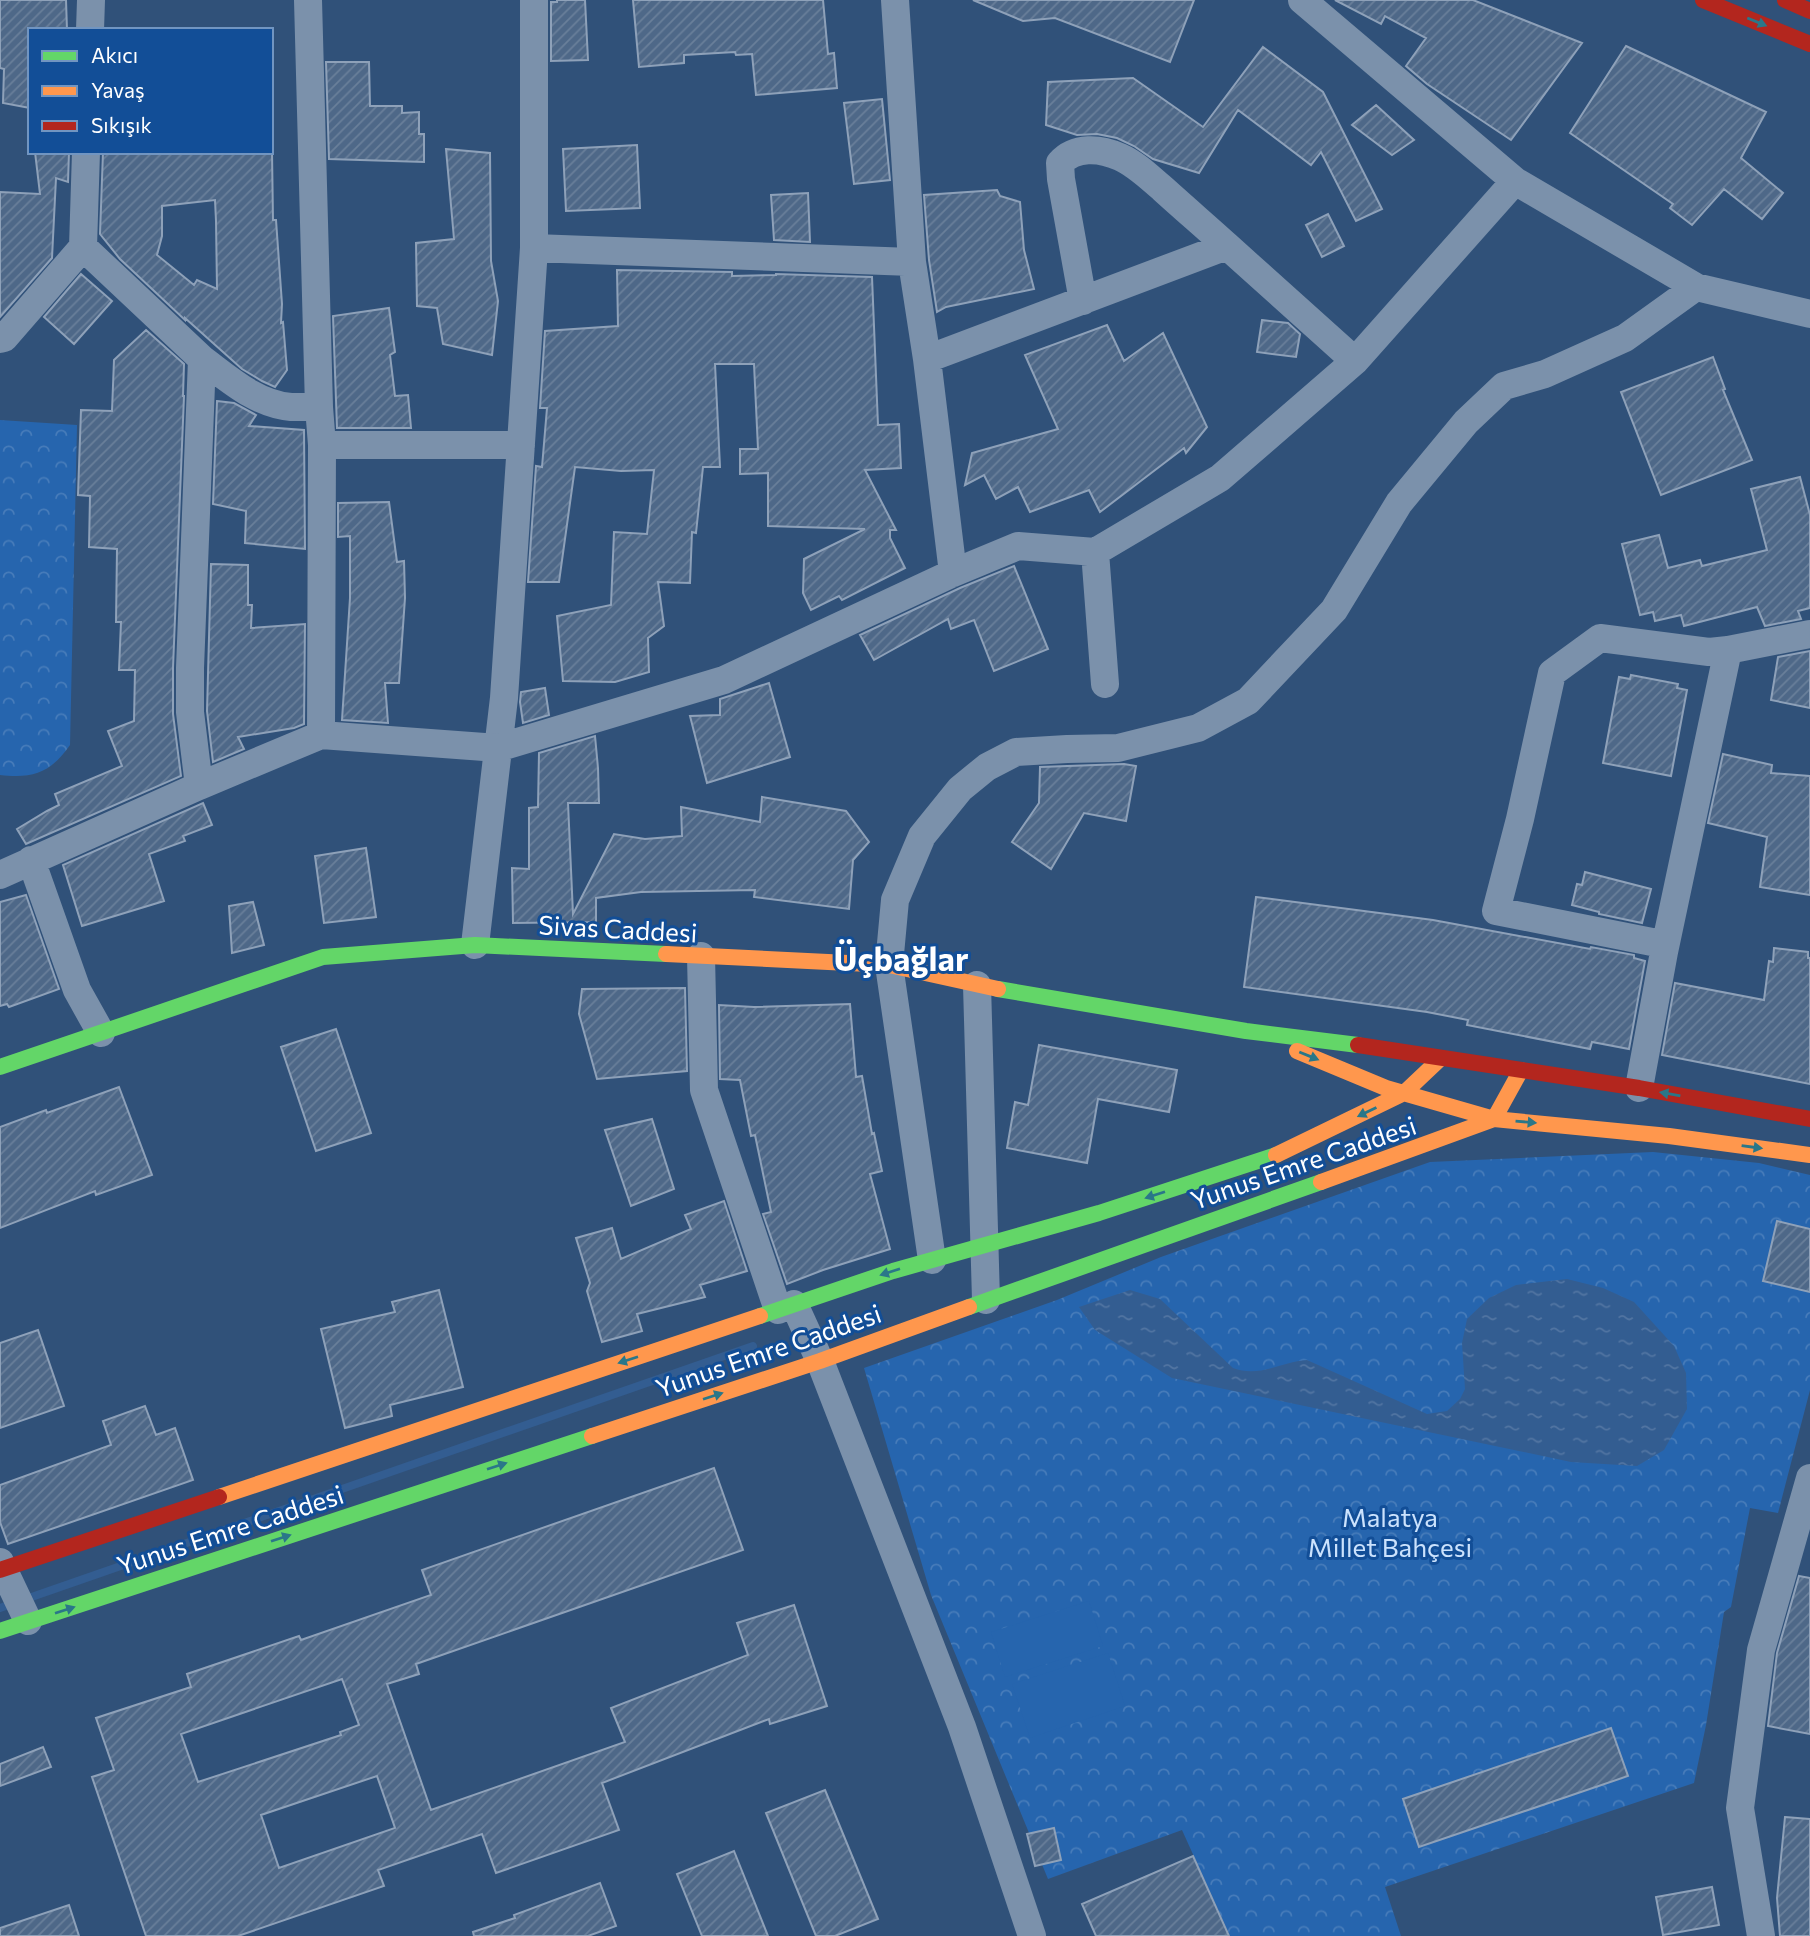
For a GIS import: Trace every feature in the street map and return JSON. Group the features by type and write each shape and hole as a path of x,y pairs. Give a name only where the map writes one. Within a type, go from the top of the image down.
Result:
{"main road":[{"path":"1703,0 1810,44"},
{"path":"1785,0 1810,11"},
{"name":"Sivas Caddesi","path":"0,1067 323,957 475,945 889,965 977,985 1246,1031"},
{"path":"1246,1031 1639,1088 1810,1119"},
{"path":"1246,1031 1386,1088 1494,1119 1669,1136 1810,1155"},
{"name":"Yunus Emre Caddesi","path":"2,1569 893,1271 1099,1213 1284,1152 1404,1093 1441,1058"},
{"path":"1494,1119 1521,1070"},
{"name":"Yunus Emre Caddesi","path":"0,1631 821,1361 1494,1119"}],"street":[{"path":"90,28 91,0"},
{"path":"308,0 322,445 321,735"},
{"path":"475,945 504,698 534,248 534,0"},
{"path":"895,0 912,262 928,359 953,573"},
{"path":"1301,0 1515,181 1696,287 1810,314"},
{"path":"1083,301 1060,163 1071,153 1081,150 1120,157 1144,173 1355,361"},
{"path":"0,339 4,338 83,247 86,154"},
{"path":"0,874 321,735 498,748 724,680 953,573 1018,546 1095,552 1220,478 1355,361 1515,181"},
{"path":"928,359 1227,246"},
{"path":"83,247 202,359 239,387 266,402 289,407 319,407"},
{"path":"534,248 912,262"},
{"path":"932,1260 889,965 895,900 922,836 960,789 988,767 1016,752 1118,748 1198,728 1248,701 1334,610 1399,503 1466,422 1504,386 1545,374 1625,338 1696,287"},
{"path":"199,786 190,712 190,668 202,359"},
{"path":"322,445 521,445"},
{"path":"1095,552 1105,684"},
{"path":"1664,952 1662,944 1496,911 1520,819 1552,673 1600,638 1709,652 1810,635"},
{"path":"1639,1088 1664,952 1728,650"},
{"path":"31,860 78,990 101,1033"},
{"path":"701,956 704,1090 786,1307 821,1361 962,1727 1032,1936"},
{"path":"977,985 986,1300"},
{"path":"1760,1936 1740,1808 1761,1650 1804,1523 1810,1478"},
{"path":"2,1569 28,1621"}],"green space":[{"path":"0,420 77,425 70,745 56,762 41,772 23,776 0,775"},
{"name":"Malatya Millet Bahçesi","path":"1653,1152 1759,1163 1810,1175 1810,1390 1778,1513 1750,1508 1731,1607 1724,1612 1694,1783 1385,1887 1401,1936 1230,1936 1182,1830 1048,1879 931,1595 864,1368 1057,1300 1161,1257 1430,1162"},
{"path":"1089,1601 1103,1646 1005,1677 991,1632"},
{"path":"1108,1653 1125,1706 1030,1738 1012,1684"}],"water":[{"path":"1567,1279 1603,1288 1634,1302 1674,1346 1686,1373 1687,1409 1664,1450 1637,1466 1571,1462 1172,1378 1095,1330 1079,1307 1130,1290 1160,1299 1233,1368 1252,1371 1307,1360 1427,1414 1447,1411 1460,1399 1465,1389 1462,1343 1467,1319 1489,1298 1516,1285"}],"building":[{"path":"0,0 66,0 67,28 28,28 28,108 3,103 4,69 0,68"},
{"path":"585,0 588,60 551,61 551,2"},
{"path":"633,0 823,0 828,54 834,53 837,88 756,95 752,54 736,55 735,52 684,55 684,63 639,67"},
{"path":"973,0 1194,0 1170,62 1055,18 1023,21"},
{"path":"1335,0 1473,0 1582,43 1511,140 1427,84 1406,66 1426,38 1385,16 1381,24"},
{"path":"1626,46 1766,112 1741,158 1783,193 1762,219 1724,189 1692,225 1670,208 1673,204 1570,133"},
{"path":"1263,47 1323,92 1382,209 1356,221 1321,152 1311,165 1238,110 1199,173 1153,159 1117,138 1097,134 1077,135 1046,125 1048,82 1133,78 1203,127"},
{"path":"326,62 369,62 370,106 402,106 402,113 419,112 419,134 424,134 424,162 329,159"},
{"path":"882,99 890,180 854,184 844,103"},
{"path":"1376,105 1414,140 1392,155 1352,125"},
{"path":"637,145 640,208 566,211 563,149"},
{"path":"446,149 490,153 491,261 498,301 492,355 443,344 437,308 417,306 416,243 454,239"},
{"path":"35,154 69,154 68,182 56,178 52,258 0,317 0,192 40,194"},
{"path":"103,154 272,154 273,220 276,220 281,323 283,322 287,370 275,387 242,369 120,259 100,234","holes":["215,200 217,289 197,280 194,285 157,255 162,236 162,206"]},
{"path":"997,190 1000,196 1020,202 1024,250 1034,289 946,307 937,312 929,260 924,195"},
{"path":"808,193 810,242 774,240 771,195"},
{"path":"1328,214 1344,246 1322,257 1306,225"},
{"path":"617,270 732,272 732,276 776,274 872,277 878,425 899,424 901,468 865,470 896,530 890,530 890,538 905,568 842,600 839,596 811,610 803,593 804,559 865,529 768,526 768,473 740,474 740,449 758,449 754,364 715,364 720,467 703,467 696,533 692,532 690,583 658,582 664,626 648,638 649,672 615,682 563,681 557,616 611,605 614,532 647,534 654,470 621,471 575,467 559,582 528,582 536,466 542,467 547,408 540,408 545,331 618,326"},
{"path":"81,274 112,301 74,344 44,317"},
{"path":"389,308 395,352 390,355 395,396 408,395 411,428 337,428 333,316"},
{"path":"1262,320 1288,323 1300,334 1296,357 1257,352"},
{"path":"1107,325 1124,361 1163,333 1207,427 1186,453 1184,448 1100,512 1089,490 1030,512 1018,487 996,499 984,475 965,485 972,453 1058,429 1025,355"},
{"path":"146,330 184,364 173,668 173,714 181,776 26,844 17,829 59,805 55,794 122,766 108,731 134,721 135,670 119,670 121,622 116,622 117,549 89,547 90,496 78,495 81,410 112,411 114,360"},
{"path":"1713,357 1725,389 1723,390 1752,460 1661,495 1621,392"},
{"path":"217,401 234,403 256,415 249,426 304,430 305,549 245,543 246,511 213,504"},
{"path":"1800,477 1810,515 1810,608 1798,611 1801,619 1765,626 1757,607 1684,626 1681,615 1655,621 1653,612 1640,615 1622,544 1659,535 1668,568 1700,560 1702,566 1767,550 1751,489"},
{"path":"389,502 397,562 404,561 405,598 399,683 385,683 388,723 342,720 350,598 350,536 338,537 338,503"},
{"path":"211,564 248,565 251,628 305,624 304,724 238,737 244,749 213,762 207,711"},
{"path":"1014,566 1048,649 994,671 974,620 951,629 948,619 874,660 860,635 960,588"},
{"path":"1810,651 1810,708 1771,700 1778,657"},
{"path":"1631,675 1678,684 1677,688 1687,690 1671,776 1603,763 1619,677 1630,679"},
{"path":"769,683 790,757 707,783 690,716 720,715 720,699"},
{"path":"545,688 549,715 523,723 521,692"},
{"path":"595,736 599,803 568,803 573,914 614,834 645,839 682,836 681,807 760,822 762,797 846,811 869,842 853,860 849,909 754,897 755,890 641,892 596,898 596,922 513,923 512,868 529,869 529,808 538,807 539,753"},
{"path":"1723,754 1772,765 1771,773 1810,776 1810,895 1760,887 1767,837 1708,823"},
{"path":"1124,764 1136,766 1126,821 1084,813 1051,869 1012,842 1039,803 1040,767"},
{"path":"203,803 212,825 183,836 185,841 149,854 164,901 82,926 63,865"},
{"path":"366,848 376,917 324,923 315,856"},
{"path":"1585,872 1651,889 1642,923 1572,905 1577,884 1582,885"},
{"path":"26,895 59,989 9,1007 7,1004 0,1006 0,902"},
{"path":"1256,897 1433,920 1634,955 1634,958 1645,961 1629,1049 1592,1042 1590,1049 1467,1025 1468,1020 1427,1012 1244,987"},
{"path":"253,902 264,945 232,953 229,906"},
{"path":"1774,948 1808,952 1810,958 1810,1084 1662,1055 1675,983 1764,1000 1769,961 1773,962"},
{"path":"685,988 687,1071 597,1079 579,1014 582,989"},
{"path":"850,1004 856,1077 862,1076 872,1134 874,1133 882,1171 870,1174 890,1249 787,1284 763,1214 771,1212 740,1080 720,1079 719,1005 754,1007"},
{"path":"336,1029 371,1133 316,1151 281,1047"},
{"path":"1039,1045 1177,1070 1169,1112 1098,1099 1087,1163 1007,1148 1015,1102 1028,1105"},
{"path":"119,1087 152,1175 96,1195 95,1191 0,1228 0,1127"},
{"path":"652,1119 674,1189 631,1206 605,1130"},
{"path":"724,1201 747,1271 700,1285 705,1297 637,1314 642,1331 602,1342 587,1291 590,1283 576,1238 612,1228 621,1259 691,1229 685,1215"},
{"path":"1777,1221 1810,1229 1810,1292 1763,1281"},
{"path":"439,1290 463,1387 390,1405 392,1416 345,1428 321,1329 395,1312 392,1302"},
{"path":"38,1330 64,1406 0,1428 0,1343"},
{"path":"145,1406 156,1435 175,1428 193,1480 8,1544 0,1522 0,1485 111,1445 103,1421"},
{"path":"714,1468 743,1550 416,1664 419,1674 387,1684 431,1810 625,1742 611,1708 748,1655 737,1623 794,1605 827,1706 770,1724 769,1719 602,1783 619,1830 496,1873 482,1834 378,1870 384,1886 238,1936 146,1936 92,1777 114,1770 96,1718 191,1687 187,1674 299,1636 301,1640 431,1595 422,1570","holes":["342,1679 359,1725 340,1732 341,1735 198,1782 181,1734","377,1776 395,1828 279,1868 261,1815"]},
{"path":"1799,1576 1810,1578 1810,1734 1768,1726 1777,1653"},
{"path":"1611,1728 1628,1776 1419,1847 1403,1799"},
{"path":"43,1747 51,1767 0,1786 0,1764"},
{"path":"825,1790 878,1919 835,1936 816,1936 766,1813"},
{"path":"1785,1817 1810,1819 1810,1936 1780,1936 1777,1898"},
{"path":"1054,1828 1061,1860 1035,1866 1027,1834"},
{"path":"734,1851 768,1936 702,1936 677,1874"},
{"path":"1193,1856 1229,1936 1096,1936 1082,1904"},
{"path":"600,1883 616,1926 588,1936 474,1936 473,1932"},
{"path":"1712,1887 1719,1925 1663,1935 1656,1897"},
{"path":"69,1905 79,1936 0,1936 0,1928"}],"waterway":[{"path":"0,1608 753,1346"}],"traffic: fast":[{"path":"0,1067 323,957 475,945 666,954"},
{"path":"998,989 1246,1031 1358,1045"},
{"path":"760,1316 893,1271 1099,1213 1276,1155"},
{"path":"969,1307 1321,1182"},
{"path":"0,1631 592,1436"}],"traffic: slow":[{"path":"666,954 889,965 998,989"},
{"path":"1297,1051 1386,1088 1494,1119 1669,1136 1810,1155"},
{"path":"1276,1155 1404,1093 1441,1058"},
{"path":"1321,1182 1494,1119 1521,1070"},
{"path":"592,1436 820,1361 969,1307"},
{"path":"219,1497 760,1316"}],"traffic: jam":[{"path":"1703,0 1810,44"},
{"path":"1785,0 1810,11"},
{"path":"1358,1045 1639,1088 1810,1119"},
{"path":"0,1570 219,1497"}],"district":[{"name":"Üçbağlar","path":"901,957"}]}
